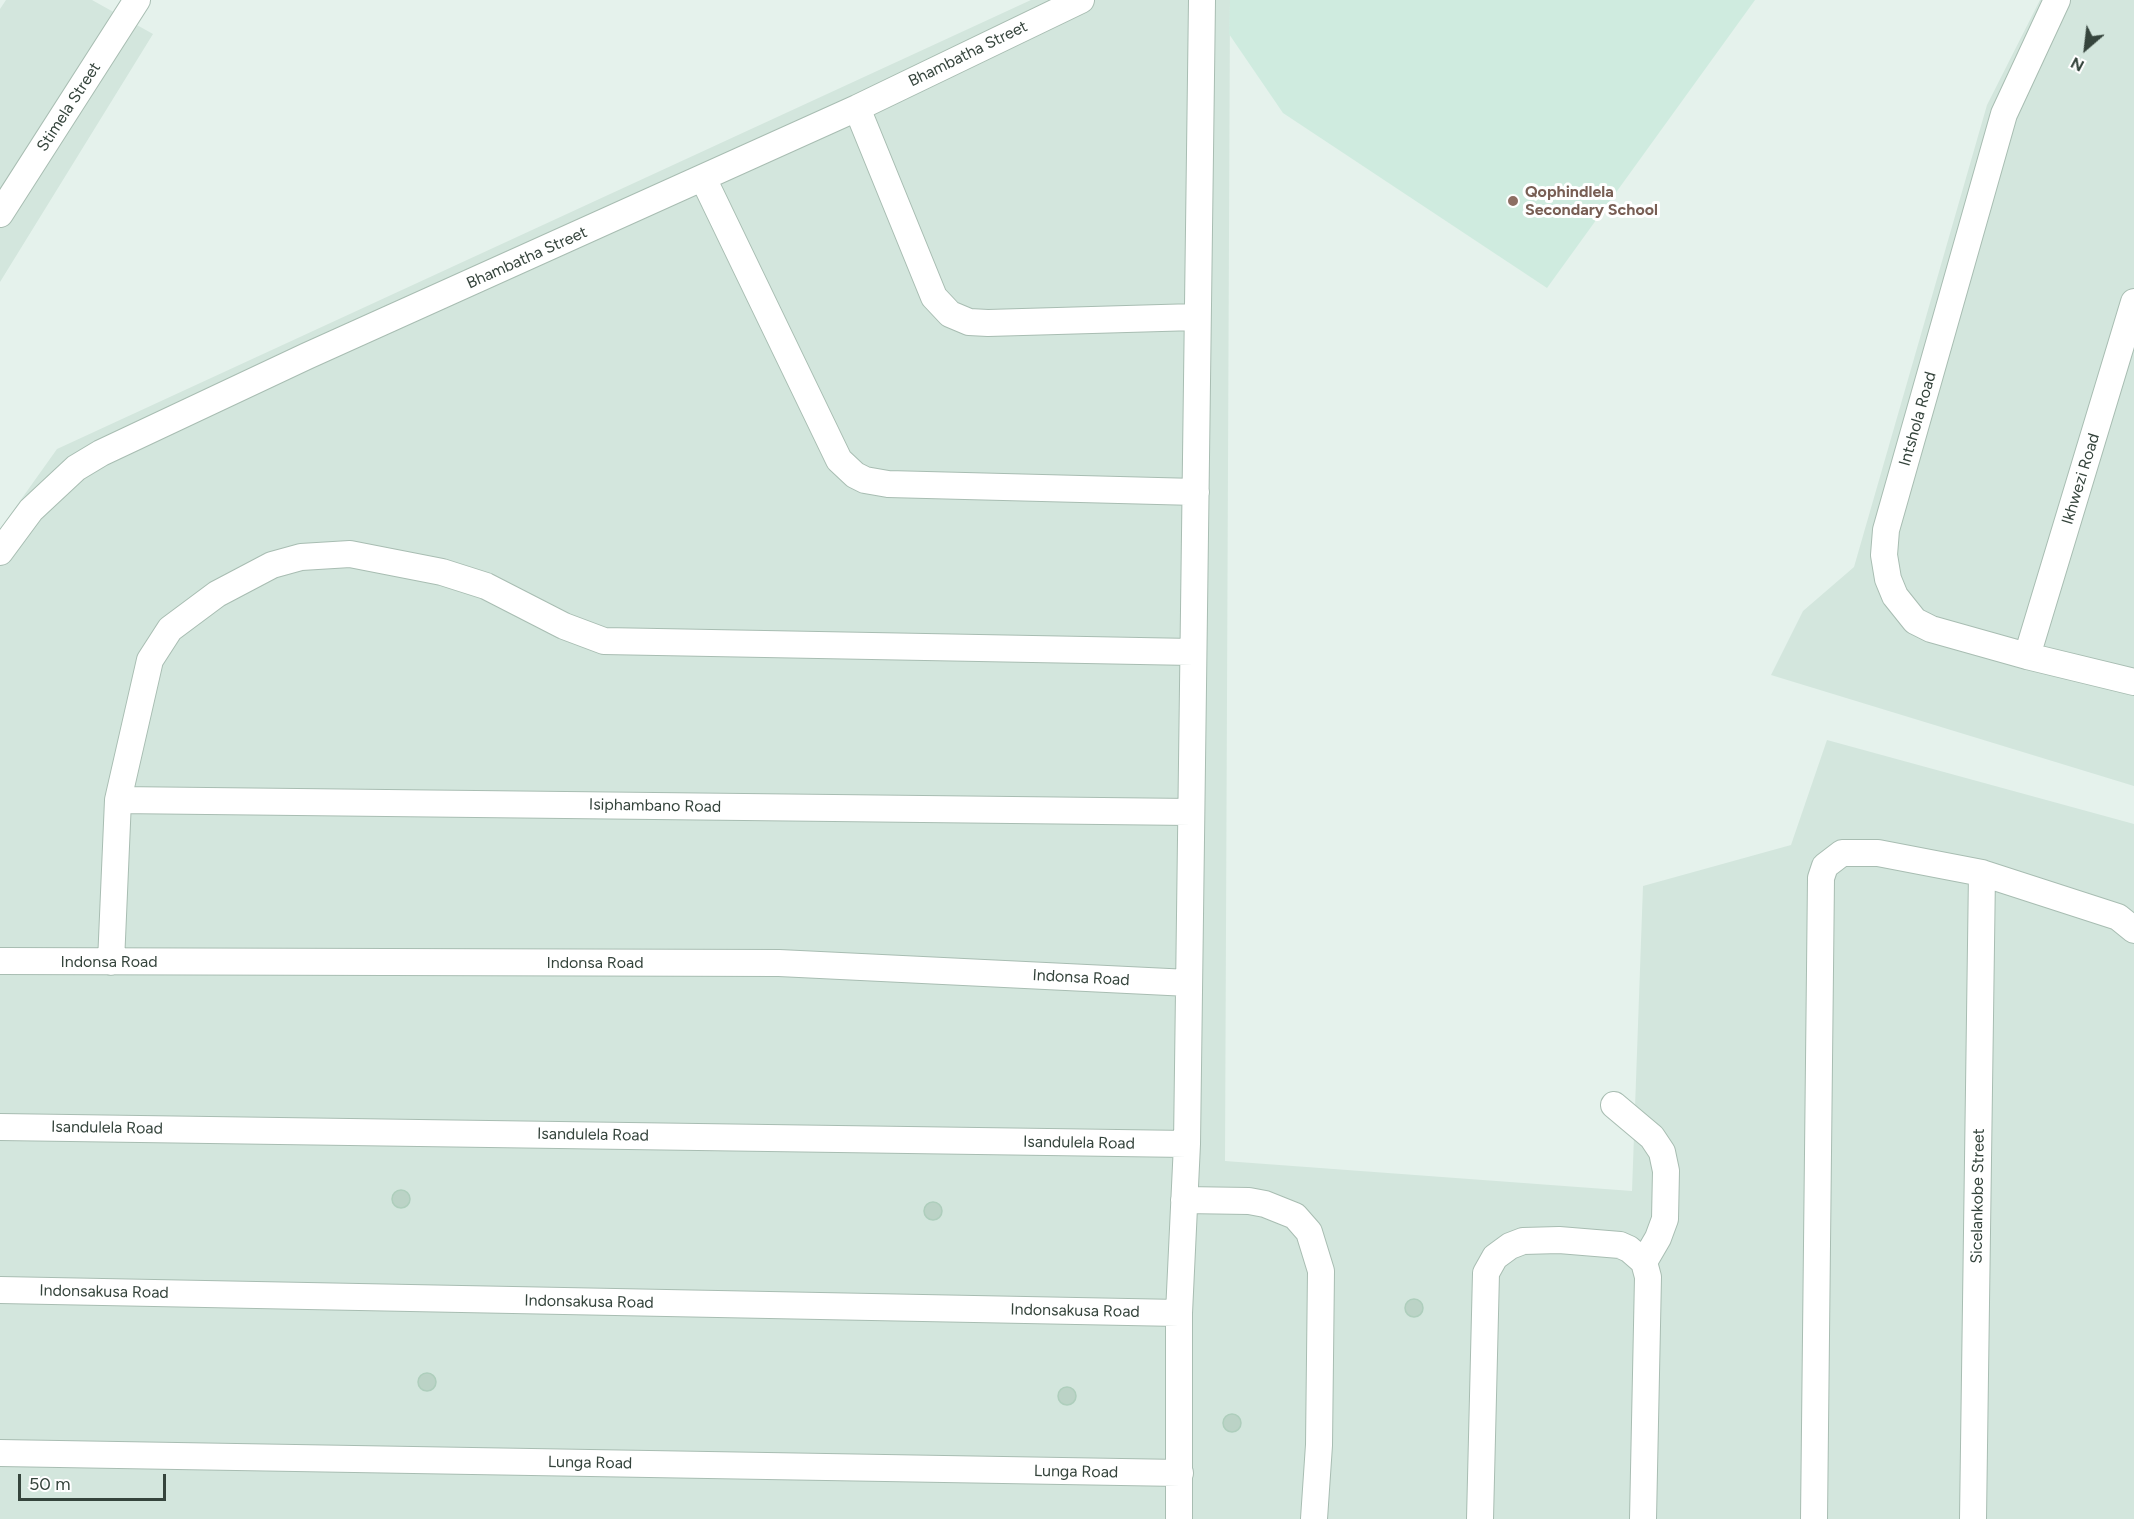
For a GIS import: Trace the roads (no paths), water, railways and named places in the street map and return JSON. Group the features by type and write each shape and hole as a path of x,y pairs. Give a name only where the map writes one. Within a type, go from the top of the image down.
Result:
{"street":[{"name":"Stimela Street","path":"0,214 137,0"},
{"name":"Bhambatha Street","path":"0,552 30,510 76,468 101,453 307,356 857,108 1081,0"},
{"path":"1179,1519 1179,1313 1187,1144 1196,492 1196,317 1202,0"},
{"name":"Intshola Road","path":"2057,0 2004,114 1886,530 1884,555 1888,579 1895,596 1915,621 1931,629 2027,656 2134,682"},
{"path":"857,108 934,297 950,314 969,322 1196,317"},
{"path":"704,178 839,460 855,475 865,480 888,484 1196,492"},
{"name":"Ikhwezi Road","path":"2027,656 2134,302"},
{"path":"111,962 118,800 150,660 162,638 170,629 217,594 272,565 301,557 350,554 468,579 564,626 604,641 1193,652"},
{"name":"Isiphambano Road","path":"118,800 1191,812"},
{"path":"1814,1519 1821,878 1830,860 1842,853 1878,853 1982,873 2118,917 2134,930"},
{"name":"Sicelankobe Street","path":"1973,1519 1982,873"},
{"name":"Indonsa Road","path":"0,961 779,963 1189,983"},
{"path":"1614,1104 1652,1137 1662,1152 1666,1171 1665,1219 1658,1238 1644,1262"},
{"name":"Isandulela Road","path":"0,1127 1187,1144"},
{"path":"1184,1200 1249,1201 1265,1204 1294,1216 1309,1232 1321,1272 1319,1444 1314,1519"},
{"path":"1480,1519 1484,1289 1489,1263 1502,1251 1523,1241 1559,1240 1620,1245 1629,1249 1644,1262 1648,1277 1643,1519"},
{"name":"Indonsakusa Road","path":"0,1290 1179,1313"},
{"name":"Lunga Road","path":"0,1453 1180,1473"}],"place":[{"name":"Qophindlela Secondary School","path":"1513,201"}]}
